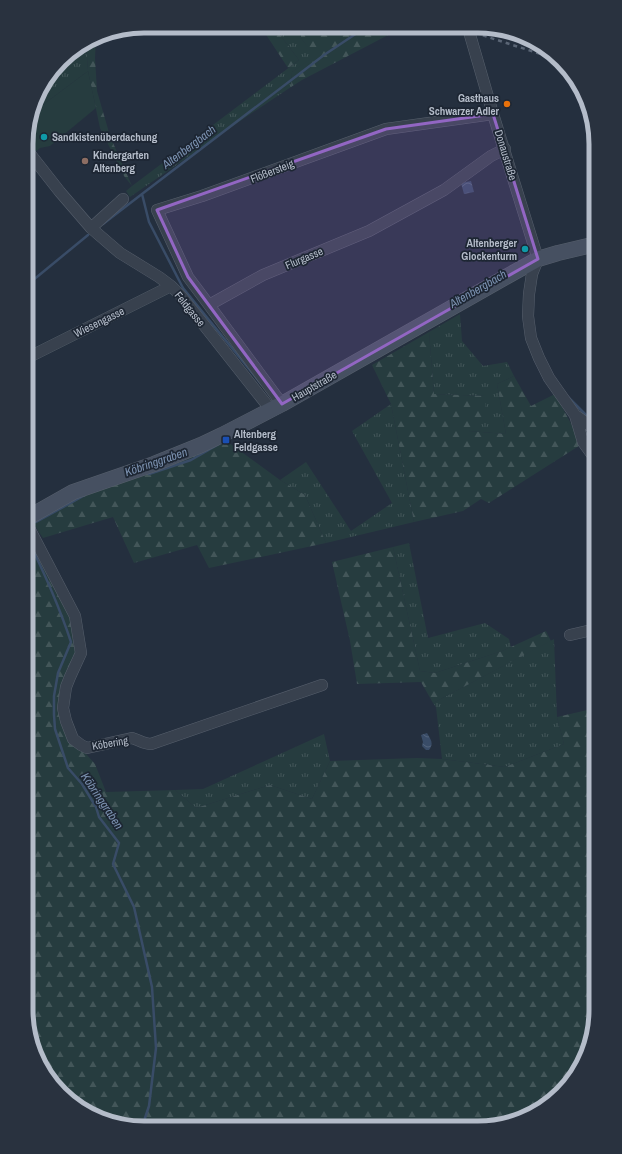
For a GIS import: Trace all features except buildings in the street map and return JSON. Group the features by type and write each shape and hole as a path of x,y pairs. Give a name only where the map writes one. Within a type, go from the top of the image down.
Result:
{"main road":[{"name":"Hauptstraße","path":"33,514 73,492 154,464 201,445 277,407 538,260 558,253 589,246"}],"street":[{"name":"Donaustraße","path":"469,33 538,260"},
{"name":"Flößersteig","path":"209,305 188,276 157,210 209,194 386,128 493,114"},
{"name":"Flurgasse","path":"209,305 263,275 369,231 444,190 491,156 505,149"},
{"name":"Feldgasse","path":"33,158 91,228 120,252 171,286 277,407"},
{"path":"91,228 123,199"},
{"path":"538,260 532,274 529,294 528,316 531,338 549,378 575,415 583,442 589,450"},
{"name":"Wiesengasse","path":"33,355 171,286"},
{"path":"209,305 277,407"},
{"path":"575,415 589,425"},
{"name":"Köbering","path":"33,537 75,616 81,653 68,682 63,708 73,739 81,745 87,748 132,738 145,744 151,744 322,685"},
{"path":"570,635 589,631"}],"highlighted area":[{"path":"493,114 538,259 282,404 188,277 157,210 386,129"}],"green space":[{"path":"265,33 279,33 299,60 288,68"},
{"path":"279,33 301,33 301,38 315,56 292,72 291,87 130,197 126,191 132,186 299,60"},
{"path":"301,33 392,33 291,87 292,72 314,56 301,38"},
{"path":"96,44 97,91 110,136 132,186 124,176 100,128 88,71 86,50"},
{"path":"86,50 88,71 39,108 48,89 56,77 71,61"},
{"path":"88,71 96,108 50,146 40,148 34,153 34,130 39,108"},
{"path":"460,314 462,341 483,366 507,362 514,376 497,384 506,434 469,431 485,396 434,394 429,332"},
{"path":"429,332 434,394 485,396 486,419 469,431 506,434 497,384 514,376 531,406 555,394 582,444 489,503 481,499 463,511 414,522 391,404 372,365"},
{"path":"391,404 414,522 326,543 305,495 280,480 306,462 351,531 392,503 352,431"},
{"path":"225,440 280,480 305,495 326,543 209,568 197,545 134,563 113,517 43,538 33,523 33,519 92,489"},
{"path":"33,541 73,622 78,653 61,692 64,729 95,764 106,792 175,790 196,808 270,785 312,799 330,761 417,758 442,759 505,767 564,744 557,717 589,710 589,1017 587,1031 578,1059 566,1077 540,1102 527,1110 514,1115 499,1119 478,1121 144,1121 130,1120 102,1113 77,1098 52,1072 44,1059 39,1046 35,1031 33,1010"},
{"path":"409,543 428,638 485,623 509,639 511,647 435,673 420,671 393,547"},
{"path":"393,547 420,671 435,673 502,651 546,631 551,641 433,703 421,682 357,684 350,641 332,562"},
{"path":"554,639 557,717 564,744 505,767 442,759 436,707 433,703"},
{"path":"324,734 330,761 312,799 270,785 196,808 175,790 203,789"}],"water":[{"path":"471,181 474,192 464,194 461,183"},
{"path":"427,733 432,743 429,750 426,750 422,746 423,742 421,735"}],"waterway":[{"name":"Altenbergbach","path":"262,385 183,288 149,222 142,194 324,55 357,33"},
{"path":"103,224 142,194"},
{"path":"33,280 88,235"},
{"name":"Altenbergbach","path":"568,397 589,418"},
{"name":"Köbringgraben","path":"149,474 191,460 219,444"},
{"name":"Köbringgraben","path":"36,522 85,495"},
{"name":"Köbringgraben","path":"33,551 51,589 71,642 58,673 54,696 55,729 68,768 82,784 96,807 99,817 119,843 113,864 134,907 152,987 156,1048 149,1106 144,1121"}],"railway":[{"path":"475,33 544,55"}],"place":[{"name":"Gasthaus Schwarzer Adler","path":"507,104"},
{"name":"Sandkistenüberdachung","path":"44,137"},
{"name":"Kindergarten Altenberg","path":"85,161"},
{"name":"Altenberger Glockenturm","path":"525,249"},
{"name":"Altenberg Feldgasse","path":"226,440"}]}
